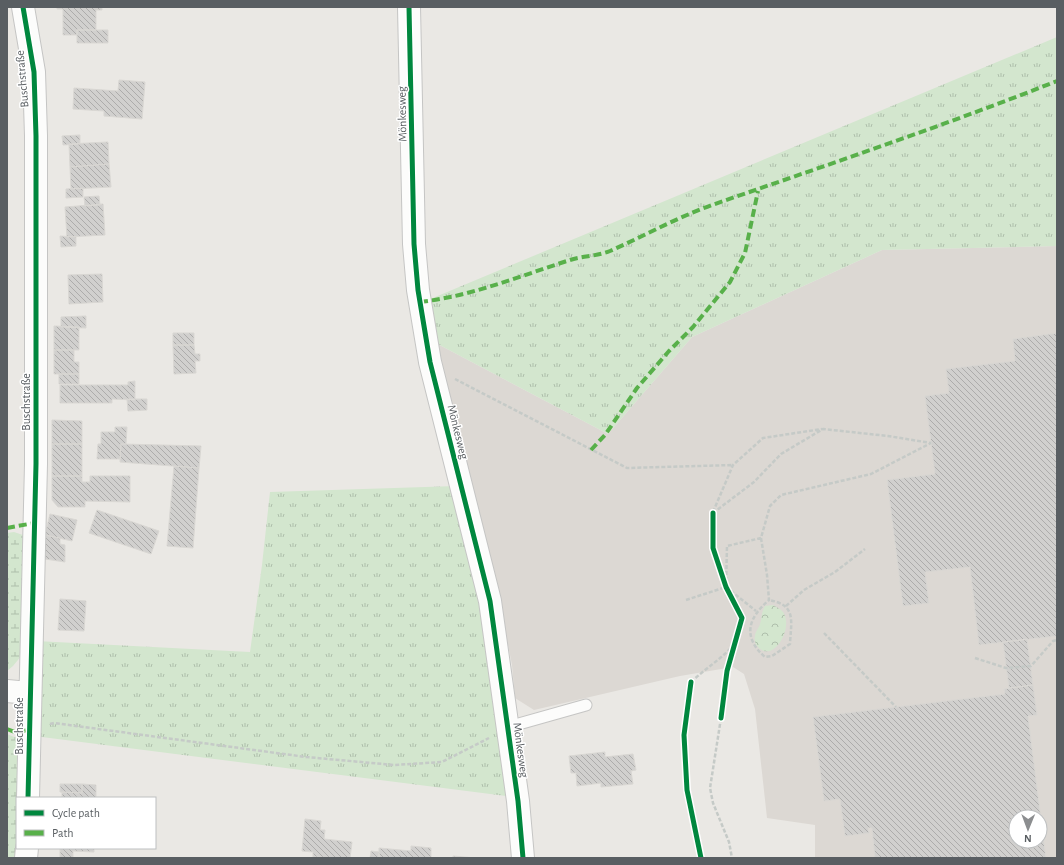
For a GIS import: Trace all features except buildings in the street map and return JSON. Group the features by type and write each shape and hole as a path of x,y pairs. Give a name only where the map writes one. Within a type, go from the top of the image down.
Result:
{"street":[{"name":"Buschstraße","path":"23,7 34,72 36,136 36,464 28,797"},
{"name":"Mönkesweg","path":"409,7 414,244 418,290 432,374 490,601 518,801 523,858"},
{"path":"7,691 30,693"}],"lane":[{"path":"508,727 586,705"}],"path":[{"path":"432,374 446,374 626,468 677,465 733,465"},
{"path":"769,600 767,575 761,538 770,506 780,495 871,474 931,443 888,436 823,429 763,438 733,465 713,513 754,482 782,454 823,429"},
{"path":"726,587 727,546 761,538"},
{"path":"786,606 804,590 835,572 865,549"},
{"path":"686,600 726,587"},
{"path":"726,587 756,611"},
{"path":"769,600 778,601 786,606 791,612 790,644 772,656 765,657 754,648 751,637 750,623 756,611 769,600"},
{"path":"824,633 896,707"},
{"path":"975,658 1006,668 1031,666 1053,641 1057,640"},
{"path":"690,690 691,682 706,669 721,660 734,645"},
{"path":"721,718 710,788 714,803 729,842 732,858"},
{"path":"30,729 54,723 306,757 394,765 442,762 508,727"}],"shaded area":[{"path":"1057,246 1057,858 815,858 815,825 767,818 755,709 744,674 733,667 680,676 534,710 515,698 512,665 492,563 432,341 608,434 692,337 882,250"}],"green space":[{"path":"1057,37 1057,246 882,250 692,337 608,434 432,341 428,300"},
{"path":"456,486 492,612 513,797 34,736 36,641 250,652 270,492"},
{"path":"14,532 23,535 25,543 22,655 7,671 7,533"},
{"path":"773,605 783,612 786,619 786,626 781,642 770,651 764,651 756,645 755,634 765,606"},
{"path":"7,734 19,739 18,797 16,797 17,858 7,858"}],"marked path":[{"path":"420,302 477,290 570,260 605,253 712,205 842,160 1057,81"},
{"path":"591,450 605,435 637,388 669,351 693,327 730,282 745,253 758,191"},
{"path":"7,528 34,523"},
{"path":"7,729 17,733 30,729"}],"cycle path":[{"path":"23,7 34,72 36,136 36,464 28,797"},
{"path":"409,7 414,244 418,290 430,362 490,601 518,801 523,858"},
{"path":"713,513 713,548 726,587 742,618 727,671 721,718"},
{"path":"691,682 684,735 687,790 701,858"}]}
